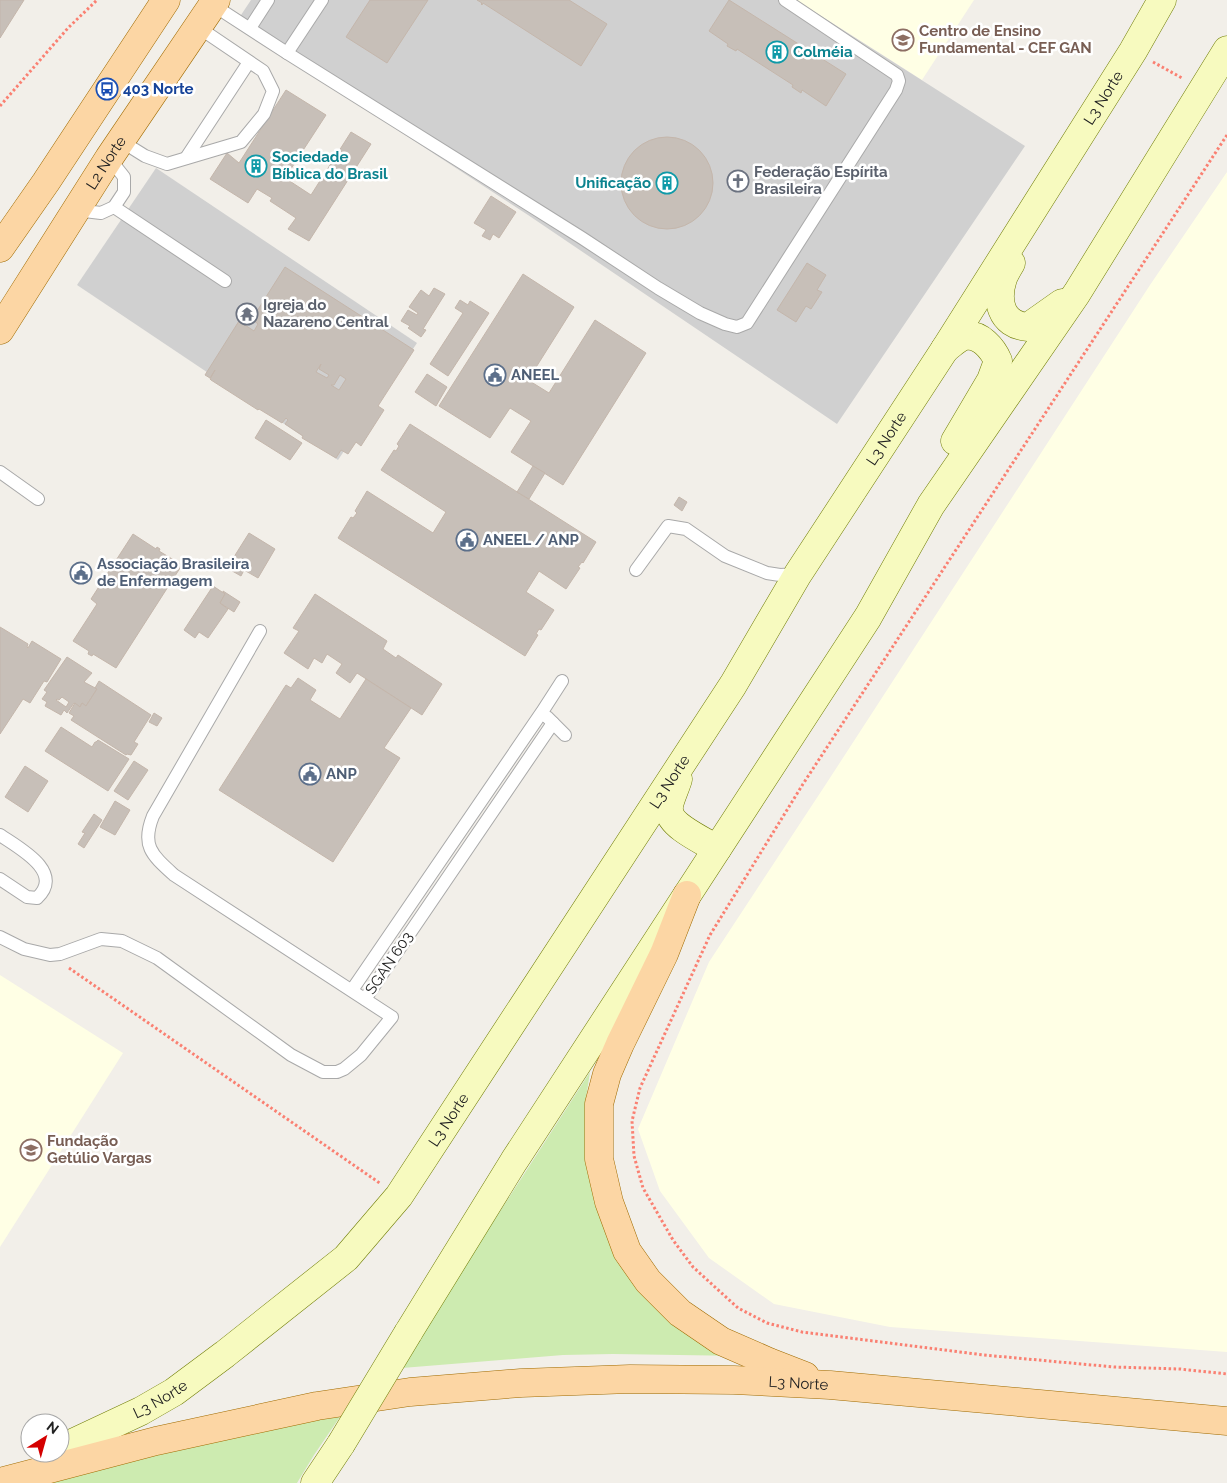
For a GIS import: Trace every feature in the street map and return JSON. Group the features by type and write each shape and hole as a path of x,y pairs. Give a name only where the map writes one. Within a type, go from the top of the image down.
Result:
{"main road":[{"path":"0,248 46,182 166,0"},
{"name":"L3 Norte","path":"70,1444 141,1411 174,1392 218,1360 346,1258 399,1196 733,684 798,574 945,349 1058,171 1133,51 1162,0"},
{"name":"L2 Norte","path":"0,330 115,149 209,10"},
{"path":"315,1483 514,1161 868,617 930,506 1077,293 1227,50"},
{"path":"1058,171 1003,278 1000,307 1014,324 1028,327 1077,293"},
{"path":"930,506 955,440 991,380 998,361 991,348 972,336 964,336 945,349"},
{"path":"687,754 668,808 672,820 717,849"},
{"path":"687,895 664,954 607,1074 598,1104 599,1159 609,1202 627,1251 648,1281 680,1312 721,1341 769,1362 830,1385"},
{"name":"L3 Norte","path":"0,1482 156,1441 317,1406 410,1392 521,1383 630,1379 734,1380 830,1385 1227,1421"},
{"path":"0,1476 29,1463"}],"lane":[{"path":"250,28 268,0"},
{"path":"287,53 322,0"},
{"path":"209,10 250,28 658,288 700,313 737,328 747,323 896,90 899,81 897,74 785,0"},
{"path":"115,149 167,164 241,142 264,114 273,91 262,71 249,62 209,10"},
{"path":"186,158 249,62"},
{"path":"76,210 101,213 114,207 124,192 124,176 115,149"},
{"path":"114,207 225,281"},
{"path":"0,472 38,498"},
{"path":"636,570 668,526 686,530 725,556 767,573 780,575 798,574"},
{"path":"260,630 152,816 148,829 148,845 155,858 174,875 352,990"},
{"name":"SGAN 603","path":"553,723 365,999 352,990 562,681"},
{"path":"542,712 565,735"},
{"path":"0,835 30,855 41,867 46,885 43,893 37,898 27,897 0,880"},
{"path":"0,937 24,949 50,955 60,954 101,939 122,941 157,958 291,1055 323,1072 337,1072 344,1069 361,1055 392,1017 365,999"}],"path":[{"path":"0,106 68,28 97,0"},
{"path":"1133,51 1202,89"},
{"path":"1227,135 808,776 710,935 640,1088 632,1121 634,1156 643,1188 673,1240 693,1267 738,1308 767,1323 802,1332 984,1355 1114,1367 1180,1369 1227,1374"},
{"path":"50,955 399,1196"}],"shaded area":[{"name":"Federação Espírita Brasileira","path":"251,0 796,0 1025,146 837,424 528,215 235,24"},
{"name":"Centro de Ensino Fundamental - CEF GAN","path":"796,0 974,0 922,80"},
{"name":"Igreja do Nazareno Central","path":"156,168 417,343 338,460 77,285"},
{"path":"1227,172 1227,1352 890,1327 774,1304 709,1258 660,1191 638,1129 709,962 1150,285"},
{"name":"Fundação Getúlio Vargas","path":"0,975 123,1053 0,1247"}],"green space":[{"path":"590,1072 586,1098 586,1121 614,1238 744,1356 563,1355 402,1368 479,1244"},
{"path":"346,1408 297,1483 33,1483"}],"building":[{"path":"0,0 24,0 0,38"},
{"path":"370,0 428,0 387,63 346,37"},
{"path":"477,0 569,0 607,24 581,66 483,3 482,5"},
{"name":"Colméia","path":"729,0 846,74 826,106 802,90 801,93 792,87 793,85 737,49 736,51 727,46 728,44 709,31"},
{"name":"Sociedade Bíblica do Brasil","path":"286,90 326,115 285,178 311,195 351,132 371,144 309,241 288,229 296,218 270,201 272,198 257,189 248,203 210,179 227,153 239,163"},
{"name":"Unificação","path":"667,137 685,140 700,150 710,165 713,183 710,201 700,216 685,226 667,229 649,226 634,216 624,201 621,183 624,165 634,150 649,140"},
{"path":"491,196 516,212 499,238 493,234 490,240 482,236 486,230 474,223"},
{"path":"807,263 826,275 817,290 822,292 811,309 806,306 796,322 777,310"},
{"path":"285,267 414,350 378,406 384,410 361,446 356,442 348,454 341,450 336,458 302,438 303,436 285,424 288,420 286,418 282,423 211,380 215,370 210,378 205,375 239,321 254,331 258,324 252,319","holes":["321,364 319,369 329,375 327,378 316,372","340,375 346,379 339,390 331,385 334,385"]},
{"name":"ANEEL","path":"523,274 574,307 528,380 549,393 595,320 646,353 563,485 511,452 531,421 510,408 490,438 439,406"},
{"path":"434,288 445,294 423,329 426,330 421,337 408,328 410,326 401,321 408,310 417,315 418,313 409,307 421,290 429,296"},
{"path":"460,300 468,305 470,301 489,313 448,376 430,364 463,313 455,308"},
{"path":"427,374 447,387 436,406 415,392"},
{"path":"266,420 302,443 290,460 255,438"},
{"name":"ANEEL / ANP","path":"410,424 596,542 583,563 578,567 580,568 566,589 539,571 526,592 554,610 541,630 539,629 536,634 538,635 525,656 338,538 351,517 353,518 357,513 355,511 367,491 433,533 446,512 381,470 394,450 396,451 399,446 397,444"},
{"path":"533,466 545,473 529,499 517,492"},
{"path":"679,497 687,502 682,511 674,505"},
{"path":"249,533 275,549 258,578 244,570 241,576 227,568"},
{"path":"133,534 156,549 157,547 160,549 159,551 182,565 116,668 93,654 92,656 88,654 89,651 73,641 97,604 91,599"},
{"path":"213,586 225,594 220,603 228,609 208,638 199,632 195,638 184,630"},
{"path":"223,591 240,602 234,612 220,603 225,594"},
{"path":"315,594 387,641 383,649 396,658 398,655 442,684 422,715 357,673 350,683 336,673 342,664 327,654 322,663 314,658 308,669 284,653 299,631 293,628"},
{"path":"0,627 28,644 28,648 32,641 61,659 47,682 44,681 30,703 23,699 0,734"},
{"path":"67,657 92,673 84,682 97,689 86,706 82,703 80,707 74,703 67,713 64,710 61,715 45,706 47,702 42,699 47,692 44,690","holes":["62,697 69,702 66,707 56,700"]},
{"name":"ANP","path":"298,678 316,690 310,700 340,719 366,679 411,708 384,748 400,758 333,862 219,790 286,685 291,688"},
{"path":"99,681 151,715 134,742 138,744 131,755 126,755 71,720 74,716 69,713 75,703 80,707 82,703 86,706 97,689 95,688"},
{"path":"154,713 162,718 157,726 149,722"},
{"path":"61,727 92,747 98,740 129,759 108,791 45,751"},
{"path":"134,761 148,770 128,800 114,791"},
{"path":"25,766 48,781 28,812 5,797"},
{"path":"115,801 130,810 115,835 100,827"},
{"path":"94,814 102,820 84,848 78,844 85,833 82,832"}],"place":[{"name":"Centro de Ensino Fundamental - CEF GAN","path":"903,40"},
{"name":"Colméia","path":"777,52"},
{"name":"403 Norte","path":"107,89"},
{"name":"Sociedade Bíblica do Brasil","path":"256,166"},
{"name":"Federação Espírita Brasileira","path":"738,181"},
{"name":"Unificação","path":"667,183"},
{"name":"Igreja do Nazareno Central","path":"247,314"},
{"name":"ANEEL","path":"495,375"},
{"name":"ANEEL / ANP","path":"467,540"},
{"name":"Associação Brasileira de Enfermagem","path":"81,573"},
{"name":"ANP","path":"310,774"},
{"name":"Fundação Getúlio Vargas","path":"31,1150"}]}
